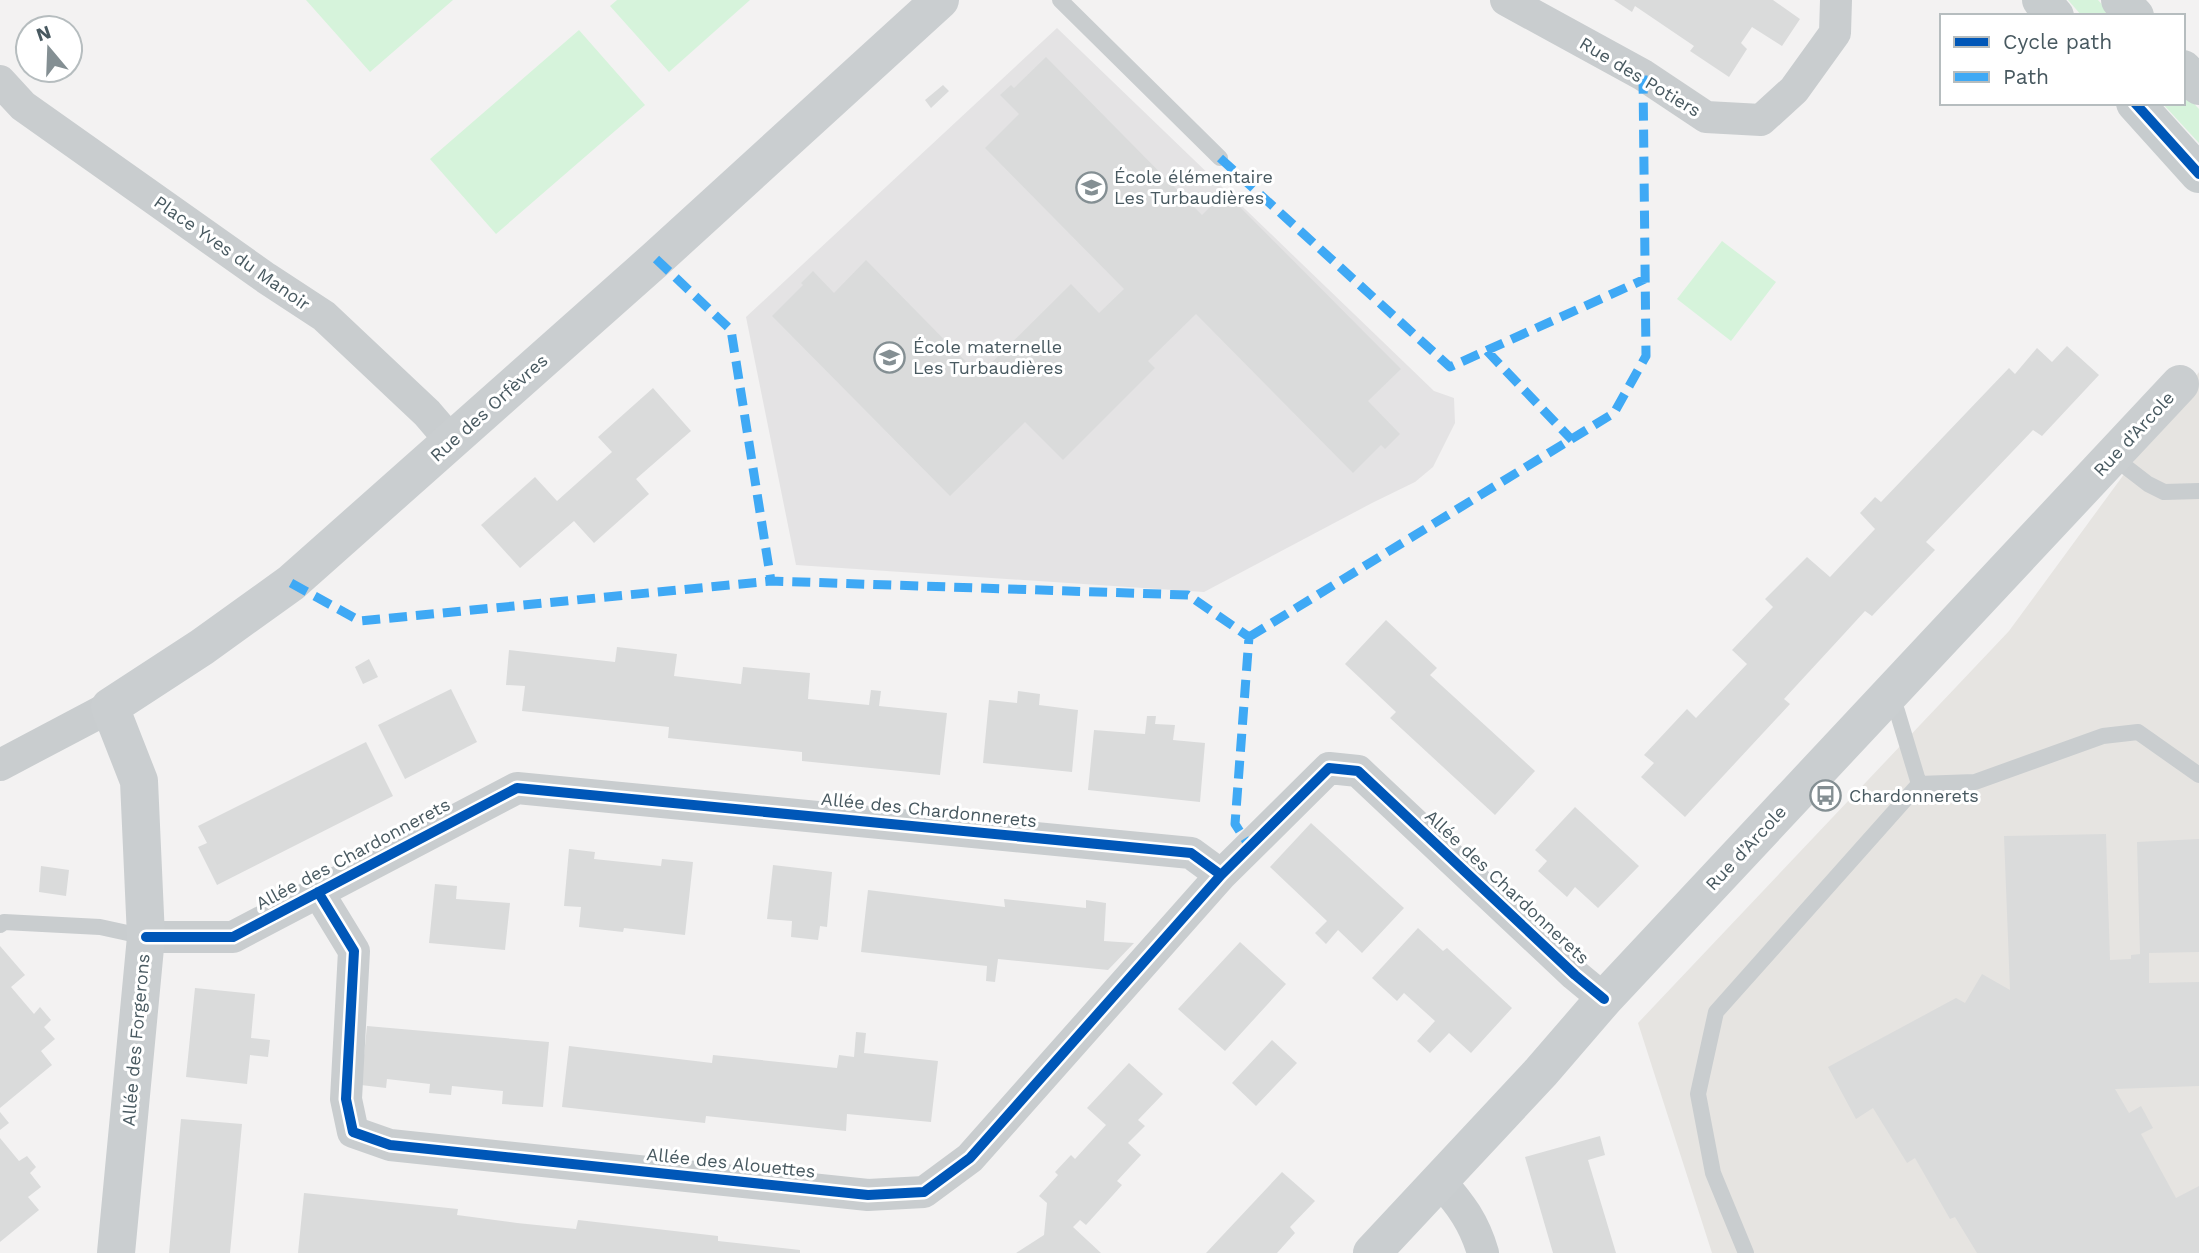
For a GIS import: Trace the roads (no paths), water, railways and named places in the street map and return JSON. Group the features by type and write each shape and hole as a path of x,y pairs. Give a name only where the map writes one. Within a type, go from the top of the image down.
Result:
{"main road":[{"path":"2040,0 2053,14"},
{"path":"2120,0 2133,14"},
{"path":"2185,71 2199,86"},
{"path":"2137,105 2199,174"}],"street":[{"name":"Rue des Orfèvres","path":"0,765 110,707 202,647 291,583 656,259 940,0"},
{"name":"Rue des Potiers","path":"1506,0 1643,75 1706,117 1761,120 1794,90 1835,33 1836,0"},
{"name":"Place Yves du Manoir","path":"0,81 23,106 324,316 427,412 451,441"},
{"name":"Rue d’Arcole","path":"1372,1253 1605,999 2193,370"},
{"name":"Allée des Forgerons","path":"110,707 139,781 146,937 116,1253"},
{"name":"Allée des Chardonnerets","path":"146,937 233,937 517,788 1191,853 1221,875 1329,768 1358,771 1575,975 1605,999"},
{"name":"Allée des Alouettes","path":"318,892 354,951 346,1099 353,1132 390,1145 868,1195 924,1192 970,1158 1221,875"},
{"path":"1440,1181 1462,1205 1477,1233 1483,1253"}],"lane":[{"path":"1060,0 1220,158"},
{"path":"2113,457 2142,480 2164,492 2199,491"},
{"path":"1886,697 1898,711 1919,784"},
{"path":"1746,1253 1713,1174 1698,1094 1716,1012 1919,784 1975,782 2103,736 2138,732 2199,775"},
{"path":"0,925 4,922 100,927 146,937"}],"place":[{"name":"École élémentaire Les Turbaudières","path":"1091,187"},
{"name":"École maternelle Les Turbaudières","path":"890,357"},
{"name":"Chardonnerets","path":"1826,796"}]}
